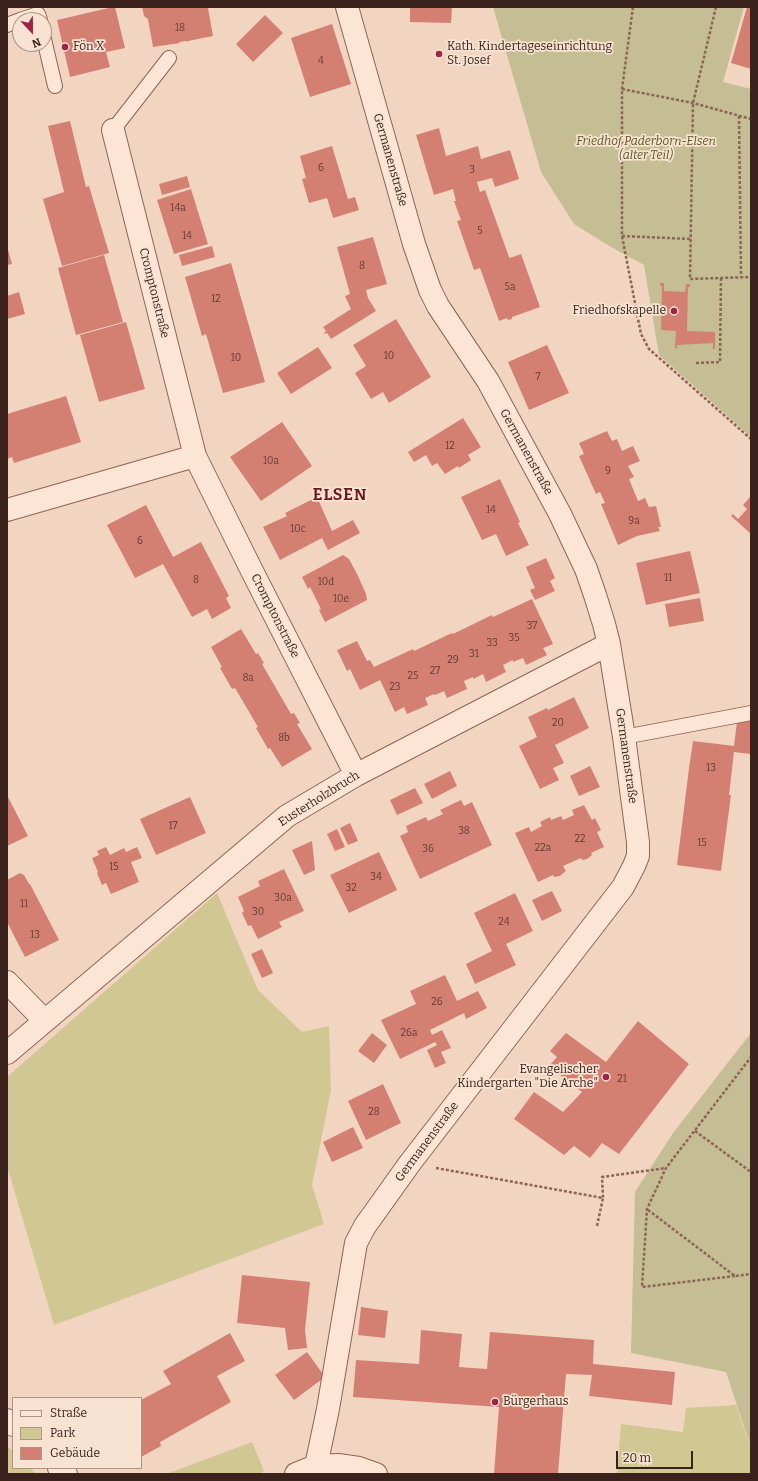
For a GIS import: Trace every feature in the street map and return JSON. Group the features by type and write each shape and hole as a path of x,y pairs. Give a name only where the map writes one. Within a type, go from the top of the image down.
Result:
{"street":[{"name":"Germanenstraße","path":"316,1466 328,1408 356,1243 376,1209 410,1163 623,887 638,856 638,842 624,737 608,644 604,624 586,569 560,514 488,381 438,306 430,290 414,244 347,7"},
{"name":"Cromptonstraße","path":"113,130 196,456 251,569 356,775"},
{"path":"7,510 196,456"},
{"name":"Eusterholzbruch","path":"7,1053 44,1020 287,816 356,775 608,644"},
{"path":"7,982 44,1020"},
{"path":"296,1474 316,1466 338,1464 359,1468 376,1474"}],"lane":[{"path":"47,52 55,86"},
{"path":"113,130 169,58"},
{"path":"624,737 751,713"}],"path":[{"path":"633,7 622,89 622,236 641,334 649,349 751,439"},
{"path":"716,7 693,103 690,279 751,277"},
{"path":"622,89 693,103 751,119"},
{"path":"739,116 740,277"},
{"path":"622,236 691,239"},
{"path":"696,363 720,362 721,278"},
{"path":"751,1057 666,1168 647,1210 642,1287 751,1274"},
{"path":"695,1131 751,1172"},
{"path":"410,1163 603,1198"},
{"path":"597,1226 603,1198 602,1177 666,1168"},
{"path":"647,1210 735,1276"}],"green space":[{"name":"Friedhof Paderborn-Elsen (alter Teil)","path":"493,7 744,7 723,82 751,89 751,437 659,355 644,265 574,224 541,172"},
{"path":"217,893 258,990 302,1032 329,1026 331,1090 312,1185 324,1224 54,1325 7,1166 7,1077"},
{"path":"751,1033 751,1448 726,1372 631,1353 635,1192 673,1133"},
{"path":"736,1405 751,1450 751,1474 617,1474 621,1424 683,1432 686,1408"},
{"path":"252,1442 264,1471 259,1474 166,1474"},
{"path":"7,1446 12,1450 12,1469 31,1469 36,1474 7,1474"}],"building":[{"path":"115,7 125,48 106,52 110,67 70,77 57,20"},
{"path":"142,7 209,7 213,36 188,42 179,42 180,43 153,47 148,19 144,16"},
{"path":"410,7 452,7 451,23 410,22"},
{"path":"747,7 751,7 751,69 731,63"},
{"path":"265,15 283,33 253,62 236,44"},
{"path":"332,24 351,84 310,97 291,38"},
{"path":"70,121 86,187 89,186 109,253 62,266 43,199 64,192 48,126"},
{"path":"439,128 446,156 478,146 481,159 510,150 519,179 495,187 492,178 477,182 480,192 485,190 509,257 510,258 521,254 540,307 512,317 512,319 508,320 507,318 499,321 480,268 474,270 457,221 461,220 454,201 456,201 453,189 434,195 416,135"},
{"path":"332,146 348,199 355,197 359,210 333,218 327,198 309,203 302,179 306,178 300,156"},
{"path":"187,176 190,187 162,195 159,184"},
{"path":"191,189 208,244 174,254 157,200"},
{"path":"373,237 387,284 366,290 368,298 376,311 331,339 327,333 324,334 326,331 323,327 351,309 345,296 350,294 337,247"},
{"path":"7,246 12,264 7,265"},
{"path":"212,246 215,257 182,266 179,255"},
{"path":"104,255 123,322 76,335 58,268"},
{"path":"231,263 265,382 223,393 206,334 202,336 185,277"},
{"name":"Friedhofskapelle","path":"660,283 664,283 664,291 685,292 686,284 690,284 690,287 688,287 687,331 715,332 715,349 713,349 713,343 677,345 677,349 675,348 676,331 661,330 662,286 660,286"},
{"path":"19,292 25,314 7,319 7,296"},
{"path":"396,319 431,377 389,403 383,392 371,399 355,373 366,366 353,345"},
{"path":"126,322 145,389 99,402 80,335"},
{"path":"547,345 569,393 529,410 508,362"},
{"path":"318,347 332,368 291,394 277,373"},
{"path":"66,396 81,442 14,463 12,457 7,459 7,414"},
{"path":"463,418 481,447 468,455 471,460 459,468 458,466 445,474 437,463 432,466 426,455 414,462 408,452"},
{"path":"282,422 312,466 261,501 230,457"},
{"path":"607,431 612,441 617,439 622,451 633,446 640,461 628,466 634,477 629,479 638,501 645,498 649,507 656,506 661,527 658,527 660,531 637,536 618,545 601,504 605,503 600,492 596,494 579,456 584,454 579,443"},
{"path":"500,479 520,522 518,523 529,545 506,556 496,534 482,540 461,497"},
{"path":"751,496 751,534 731,516 733,514 738,519 747,509 743,505"},
{"path":"317,497 332,531 353,520 360,533 328,550 322,538 280,560 263,527 287,516 285,513"},
{"path":"146,505 173,557 201,542 229,596 226,598 231,608 212,619 207,609 192,617 163,564 135,578 107,525"},
{"path":"690,551 700,593 646,605 636,563"},
{"path":"343,555 349,559 366,594 367,600 325,622 319,610 321,609 310,587 308,589 302,577"},
{"path":"546,558 555,578 550,581 555,591 535,600 530,590 535,588 526,567"},
{"path":"700,598 704,621 669,627 665,604"},
{"path":"532,599 553,644 543,648 547,655 526,665 523,658 513,662 513,660 503,665 506,672 486,682 483,674 473,679 473,677 464,681 467,689 447,698 444,691 435,695 434,694 425,698 428,705 407,714 404,707 395,712 380,680 360,690 350,669 347,671 337,650 357,641 367,661 370,660 374,667"},
{"path":"241,629 256,654 258,653 264,663 262,664 291,714 294,713 300,723 297,724 312,749 282,767 270,748 268,749 256,728 258,727 235,688 232,689 220,668 222,667 211,647"},
{"path":"574,697 589,728 555,745 564,763 553,768 559,780 540,789 519,746 537,737 528,717 547,708 548,710"},
{"path":"751,720 751,754 734,752 729,795 731,795 721,871 677,865 693,741 734,746 737,722"},
{"path":"590,766 600,787 579,796 570,776"},
{"path":"450,771 457,786 432,799 424,784"},
{"path":"415,788 423,803 397,815 390,800"},
{"path":"7,795 28,836 7,846"},
{"path":"190,797 206,833 156,855 140,819"},
{"path":"461,800 464,806 472,802 492,845 420,879 400,836 408,832 406,826 426,817 428,821 443,814 440,810"},
{"path":"584,805 592,820 595,818 601,830 597,832 604,847 591,853 592,855 587,859 582,860 581,858 563,866 566,871 560,876 554,877 553,875 538,882 515,833 529,827 531,832 542,826 540,822 550,817 551,820 561,816 563,820 574,815 572,810"},
{"path":"350,823 358,841 348,845 340,828"},
{"path":"337,829 345,847 335,851 327,834"},
{"path":"312,841 315,870 304,875 292,850"},
{"path":"106,847 110,855 124,848 126,852 137,847 142,858 131,862 139,882 111,894 106,883 102,885 92,858 99,855 97,851"},
{"path":"379,852 397,890 349,913 330,875"},
{"path":"284,869 304,911 279,922 282,927 258,939 251,925 248,926 242,913 244,911 238,897 260,886 258,881"},
{"path":"20,873 24,875 30,884 59,940 25,957 7,922 7,880"},
{"path":"552,891 562,911 542,921 532,900"},
{"path":"515,893 533,931 506,944 516,965 475,984 466,964 492,951 474,913"},
{"path":"262,949 273,973 262,978 251,954"},
{"path":"445,975 457,1001 478,991 487,1008 466,1019 464,1013 430,1030 432,1035 442,1030 451,1048 441,1052 446,1063 435,1068 427,1050 437,1045 435,1042 400,1059 381,1020 416,1004 410,991"},
{"path":"638,1021 689,1064 619,1154 602,1143 590,1158 574,1146 564,1155 514,1119 534,1092 563,1112 582,1092 549,1066 557,1057 550,1051 566,1033 606,1062"},
{"path":"372,1033 387,1045 374,1063 358,1051"},
{"path":"383,1084 401,1123 366,1140 348,1101"},
{"path":"353,1127 363,1148 332,1162 323,1142"},
{"path":"242,1275 310,1282 305,1330 307,1348 288,1350 285,1328 237,1323"},
{"path":"361,1307 388,1311 385,1338 358,1335"},
{"name":"Bürgerhaus","path":"421,1330 462,1334 459,1367 487,1369 490,1332 594,1340 593,1364 675,1372 672,1405 589,1396 592,1375 566,1374 558,1474 494,1474 499,1407 353,1397 356,1360 419,1364"},
{"path":"230,1333 245,1361 217,1376 231,1402 160,1442 161,1446 142,1456 142,1399 171,1384 163,1371"},
{"path":"307,1352 325,1377 294,1400 275,1375"}],"place":[{"name":"Fön X","path":"65,47"},
{"name":"Kath. Kindertageseinrichtung St. Josef","path":"439,54"},
{"name":"Friedhofskapelle","path":"674,311"},
{"name":"Evangelischer Kindergarten \"Die Arche\"","path":"606,1077"},
{"name":"Bürgerhaus","path":"495,1402"}],"district":[{"name":"ELSEN","path":"340,496"}]}
